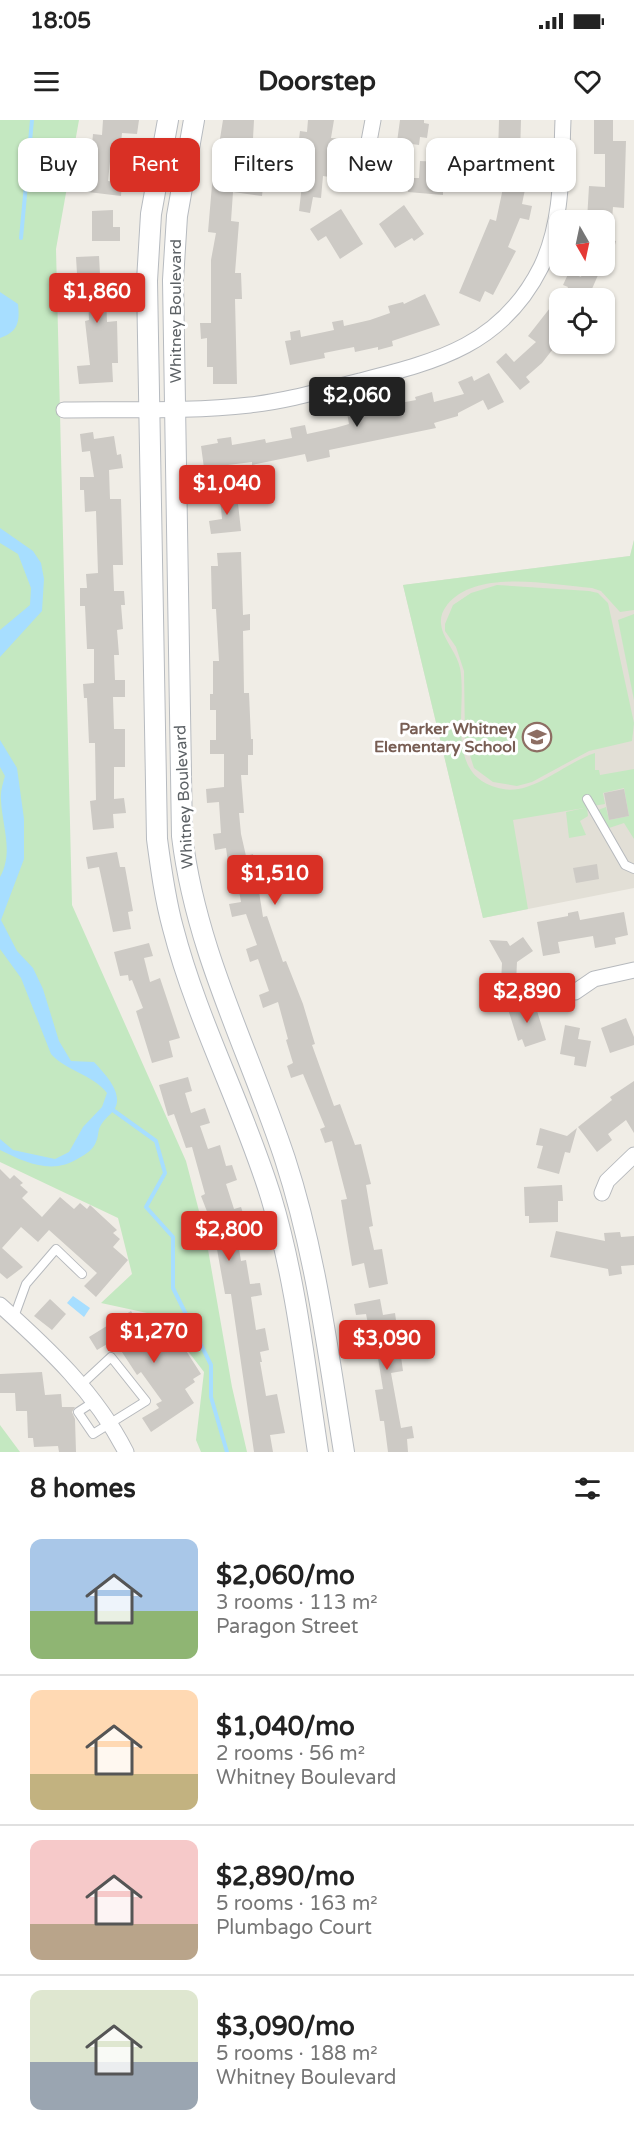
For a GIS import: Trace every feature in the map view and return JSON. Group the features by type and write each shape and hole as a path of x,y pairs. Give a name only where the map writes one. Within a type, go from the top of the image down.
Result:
{"street":[{"name":"Whitney Boulevard","path":"168,120 154,194 148,253 154,808 161,868 173,929 184,967 260,1165 278,1223 291,1279 318,1452"},
{"name":"Whitney Boulevard","path":"194,120 180,196 173,255 179,765 186,864 198,923 209,959 284,1156 304,1218 316,1275 344,1452"},
{"path":"370,138 373,120"},
{"path":"64,410 224,408 285,399 447,357 487,333 520,300 537,274 549,249 560,190 563,120"},
{"path":"575,992 594,979 634,969"},
{"path":"602,1193 607,1181 634,1155"},
{"path":"0,1305 82,1384 110,1422 126,1452"}],"lane":[{"path":"587,800 625,865 634,869"},
{"path":"14,1317 27,1284 56,1250 82,1274"},
{"path":"82,1384 111,1356 146,1401 110,1422"}],"shaded area":[{"name":"Parker Whitney Elementary School","path":"634,540 634,888 483,918 403,585 630,556"}],"green space":[{"path":"0,120 79,120 76,138 18,138 18,192 66,192 56,249 72,905 186,1161 206,1238 232,1387 247,1452 201,1452 196,1440 204,1372 161,1316 101,1303 132,1274 118,1218 0,1162"},
{"path":"634,540 634,610 620,612 601,591 592,588 515,582 477,586 460,594 447,605 442,613 442,630 460,668 462,740 465,757 472,771 484,782 503,789 514,790 526,787 595,753 595,770 599,770 600,775 634,769 634,839 624,823 609,828 598,810 606,807 609,820 629,816 624,788 603,793 605,804 587,807 588,816 580,821 586,835 569,838 566,812 584,808 513,820 528,909 483,918 403,585 630,556"},
{"path":"497,585 589,591 598,593 608,603 634,723 632,741 589,751 532,782 517,786 493,782 474,768 465,740 464,671 456,647 445,631 445,624 453,605 471,593"},
{"path":"634,614 634,700 618,620"},
{"path":"0,1425 20,1452 0,1452"}],"water":[{"path":"0,292 18,304 19,316 11,333 0,338"},
{"path":"0,528 33,551 41,563 44,579 42,611 0,657 0,630 30,605 31,588 18,554 0,543"},
{"path":"0,740 17,768 24,819 24,859 1,920 17,951 33,968 43,989 59,1041 71,1061 94,1062 112,1084 117,1097 117,1104 100,1126 93,1147 79,1158 59,1166 30,1163 10,1155 0,1150 0,1139 13,1150 55,1159 69,1152 83,1127 102,1107 107,1093 94,1081 64,1065 51,1054 21,978 0,949 0,877 7,849 1,797 5,776 0,767"},
{"path":"73,1296 90,1308 84,1317 67,1303"}],"building":[{"path":"103,120 139,120 137,134 122,133 122,138 110,138 108,181 110,181 110,192 121,192 121,196 88,192 98,192 98,138 93,138 93,134 102,135"},
{"path":"223,120 254,120 253,138 220,138"},
{"path":"308,120 334,120 331,138 327,138 327,177 323,176 321,198 313,197 310,213 299,211 301,192 315,192 315,138 299,138 300,131 307,132"},
{"path":"400,120 424,120 424,123 429,124 427,138 420,137 419,145 414,144 414,138 398,138"},
{"path":"499,120 521,120 520,138 498,138"},
{"path":"594,120 613,120 613,141 626,141 624,208 588,210 589,186 605,187 605,154 594,154"},
{"path":"420,161 426,161 426,192 443,192 443,195 408,192 414,192 414,178 419,178"},
{"path":"212,185 212,192 233,192 231,221 239,222 235,273 241,273 242,299 235,299 237,384 213,384 213,367 207,367 207,338 201,339 200,323 211,323 211,260 216,233 208,232"},
{"path":"233,192 262,192 262,196"},
{"path":"502,192 524,192 522,204 532,206 529,220 520,218 508,247 516,251 493,295 485,291 480,302 459,293 490,219 496,221"},
{"path":"404,205 424,234 414,241 412,238 395,248 379,224"},
{"path":"341,209 363,244 340,259 326,236 318,241 310,229"},
{"path":"113,210 113,227 120,227 120,241 92,241 92,211"},
{"path":"99,256 100,274 106,273 106,283 112,282 113,292 106,293 107,322 117,321 118,363 112,363 113,382 79,384 77,366 90,365 85,321 89,320 88,290 78,290 76,257"},
{"path":"567,276 598,276 592,288 568,288 563,285"},
{"path":"425,294 440,325 392,341 393,346 378,350 378,347 355,352 354,347 324,353 325,358 290,365 285,341 291,340 290,332 300,330 301,337 334,330 332,322 343,320 344,326 370,320 390,313 388,306 403,302 404,304"},
{"path":"549,309 549,354 526,377 530,382 520,390 496,362 506,353 514,362 536,342 528,336"},
{"path":"489,373 504,402 488,410 483,400 458,413 458,416 434,423 436,428 329,450 330,457 307,462 305,454 252,465 252,462 204,468 201,446 218,443 217,439 231,437 232,445 265,439 266,443 292,438 290,428 305,425 307,434 335,428 349,424 347,413 416,400 415,397 432,392 434,402 464,394 458,382 472,376 474,381"},
{"path":"93,432 94,439 114,436 117,455 121,454 123,468 109,470 110,499 121,499 123,565 113,565 114,591 124,591 125,605 121,605 123,629 117,630 119,655 114,655 115,680 125,680 125,697 113,697 114,729 125,729 125,767 114,767 114,799 124,798 126,813 113,814 114,828 93,830 90,801 96,800 95,743 89,743 87,698 84,698 83,684 94,683 94,649 87,649 85,606 80,606 80,588 87,588 86,574 98,573 96,511 85,512 84,490 80,490 80,477 94,477 90,451 82,452 80,434"},
{"path":"237,494 241,531 211,534 209,521 222,519 220,496"},
{"path":"241,552 243,615 250,614 250,630 243,631 244,693 249,693 253,755 248,755 248,775 241,775 244,813 239,813 241,834 246,856 253,854 263,917 267,916 283,962 286,961 303,1004 315,1044 312,1045 334,1106 340,1104 355,1145 361,1144 371,1184 366,1185 373,1226 369,1227 374,1250 382,1249 388,1284 369,1288 364,1263 352,1266 341,1200 347,1199 332,1141 325,1143 320,1129 325,1127 303,1074 291,1078 287,1066 293,1063 278,1002 263,1008 259,995 269,991 258,959 250,962 246,949 257,945 246,914 232,917 229,904 241,902 235,869 229,870 226,848 215,850 213,834 221,833 219,802 207,803 206,789 224,787 224,754 210,754 210,740 216,740 216,710 210,710 210,694 213,694 213,661 219,661 216,609 212,609 211,566 218,566 217,553"},
{"path":"624,789 629,816 609,820 604,793"},
{"path":"117,852 120,867 125,867 133,911 128,912 131,929 113,932 99,867 88,869 86,857"},
{"path":"597,864 599,879 576,883 573,868"},
{"path":"578,911 580,920 624,912 628,935 615,938 616,944 595,948 593,936 558,942 560,953 543,956 537,922 568,916 568,913"},
{"path":"523,937 533,951 517,962 516,982 501,982 502,963 489,940 507,941 510,946"},
{"path":"149,943 153,956 144,958 150,982 160,978 180,1038 169,1041 173,1057 152,1063 136,1011 143,1008 132,980 129,981 128,975 120,976 114,952"},
{"path":"534,1001 546,1040 525,1047 522,1039 518,1041 508,1009"},
{"path":"626,1018 634,1037 634,1045 610,1053 601,1028"},
{"path":"565,1025 580,1028 578,1039 591,1041 586,1067 574,1065 575,1057 560,1054"},
{"path":"188,1077 192,1091 185,1093 191,1113 205,1108 210,1123 200,1126 208,1149 220,1145 226,1166 232,1165 237,1180 226,1184 234,1209 241,1207 246,1222 235,1225 241,1261 246,1260 250,1284 260,1283 262,1295 251,1297 256,1330 265,1328 269,1350 260,1352 266,1396 277,1394 285,1433 270,1435 273,1452 254,1452 231,1294 225,1294 213,1227 201,1196 205,1194 192,1147 186,1148 174,1114 168,1116 159,1085"},
{"path":"634,1081 634,1133 626,1120 608,1134 612,1140 597,1152 578,1127 612,1100 610,1097"},
{"path":"540,1128 567,1136 577,1128 570,1153 565,1152 559,1174 537,1168 543,1146 536,1145"},
{"path":"0,1169 10,1179 14,1175 23,1183 20,1185 28,1192 22,1198 42,1217 60,1197 74,1209 80,1203 87,1209 90,1205 117,1230 113,1233 120,1239 113,1247 128,1260 96,1297 84,1286 97,1273 49,1230 38,1242 21,1227 2,1248 23,1267 7,1279 0,1273"},
{"path":"562,1185 563,1201 558,1201 558,1222 529,1223 529,1216 525,1216 524,1187"},
{"path":"556,1231 605,1241 604,1233 620,1232 621,1237 634,1236 634,1265 621,1266 622,1274 609,1276 608,1269 550,1257"},
{"path":"50,1299 66,1314 52,1330 34,1316"},
{"path":"380,1299 383,1315 395,1313 403,1371 391,1373 401,1428 412,1426 414,1438 407,1439 408,1452 388,1452 384,1421 380,1421 375,1390 383,1389 378,1358 372,1359 369,1344 372,1344 366,1314 356,1315 354,1304"},
{"path":"131,1311 141,1327 157,1319 177,1349 183,1346 201,1374 193,1379 195,1382 185,1389 194,1403 151,1432 142,1418 159,1408 156,1404 162,1401 141,1372 137,1375 114,1340 97,1350 89,1337"},
{"path":"42,1372 45,1395 61,1394 62,1407 75,1407 72,1412 75,1419 76,1452 59,1452 58,1446 34,1447 33,1438 28,1438 27,1411 16,1411 15,1393 0,1393 0,1374"}],"waterway":[{"path":"21,238 32,120"},
{"path":"110,1108 156,1141 165,1173 146,1207 173,1237 173,1288 211,1365 211,1397 227,1452"}],"place":[{"name":"Parker Whitney Elementary School","path":"537,737"}]}
